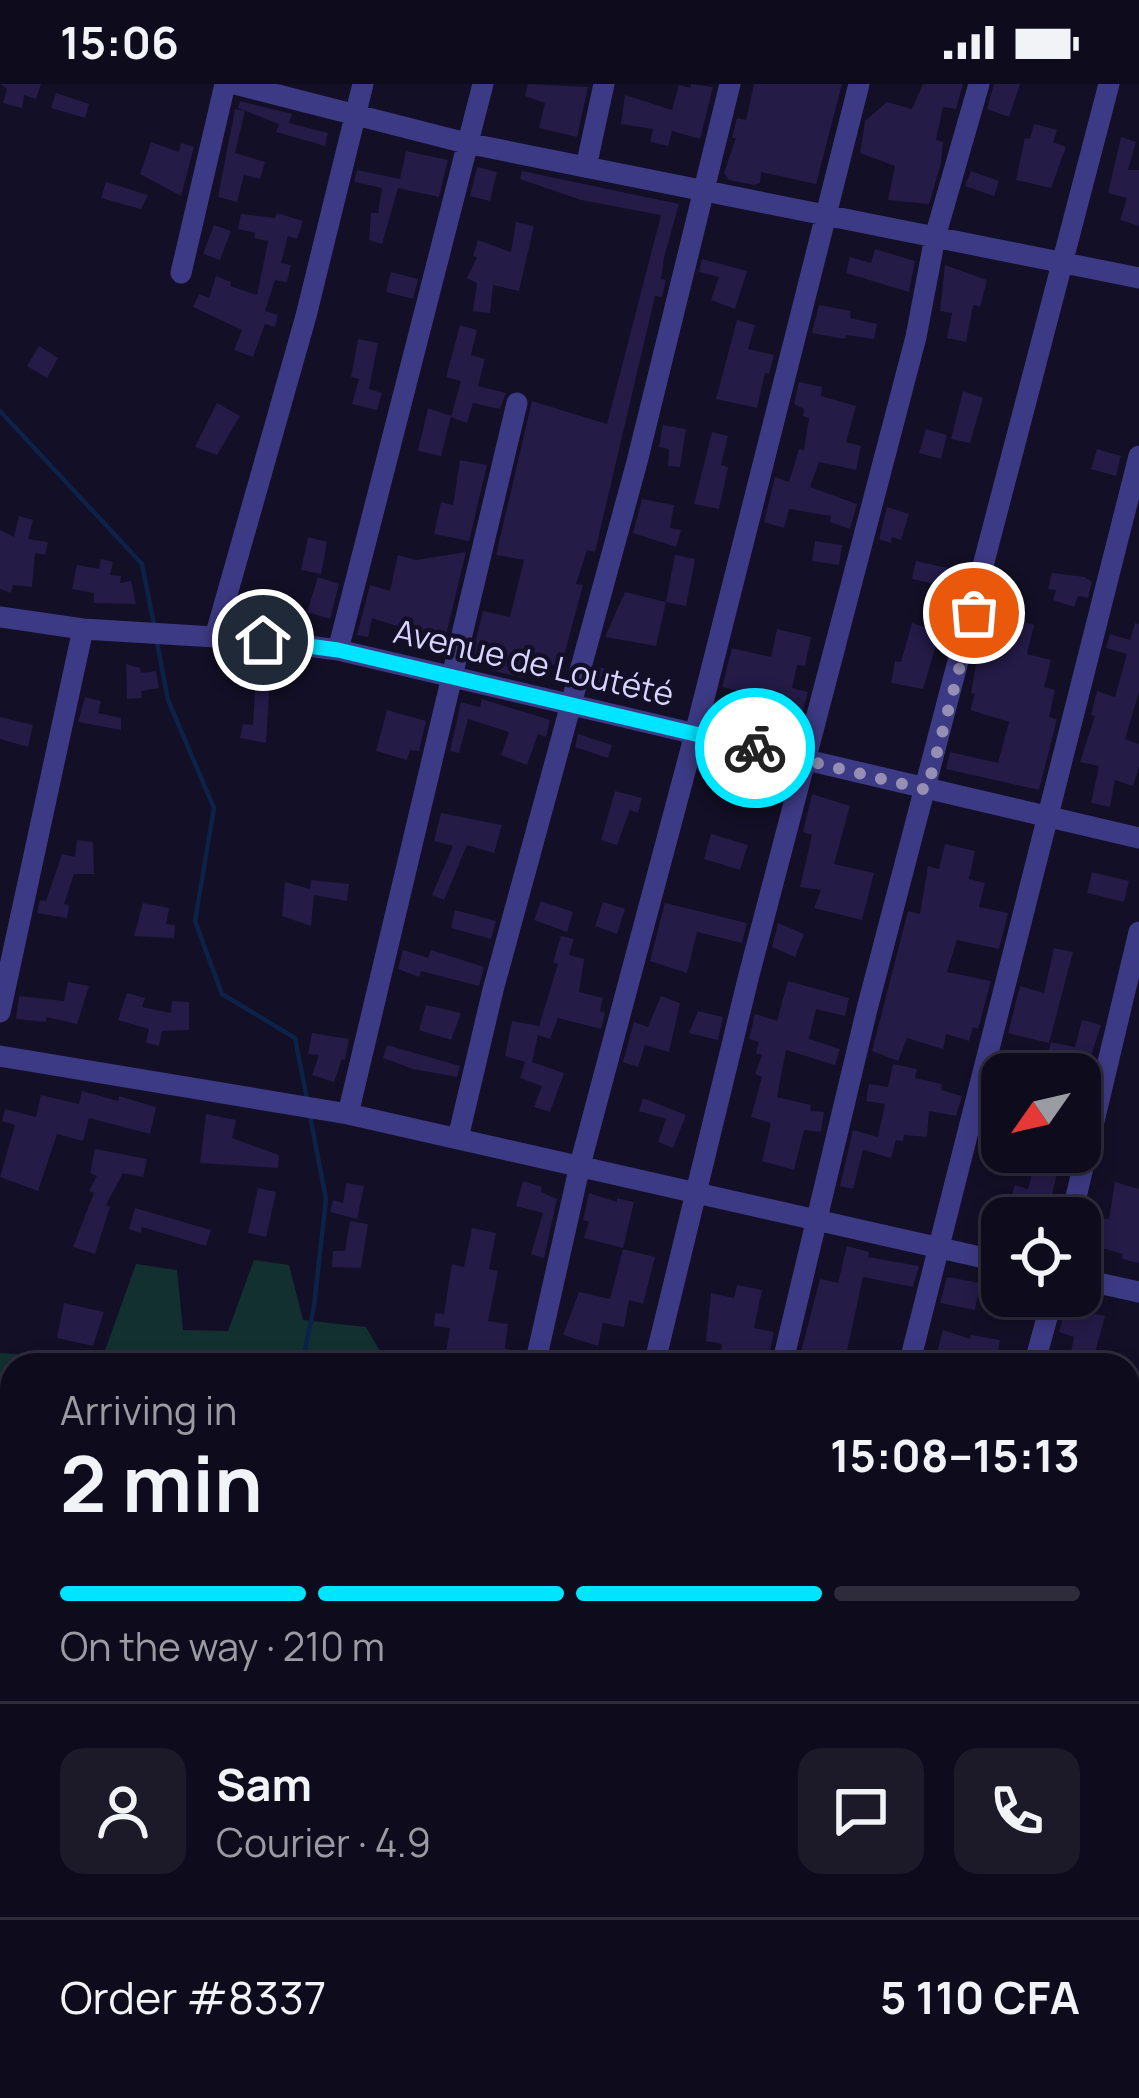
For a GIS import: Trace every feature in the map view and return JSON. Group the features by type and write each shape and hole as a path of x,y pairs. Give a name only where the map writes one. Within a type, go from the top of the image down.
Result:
{"street":[{"path":"181,272 225,84"},
{"path":"235,84 466,142 1139,278"},
{"path":"215,637 306,316 364,84"},
{"path":"338,650 483,84"},
{"path":"586,167 604,84"},
{"path":"458,1138 487,1012 637,462 730,84"},
{"path":"539,1353 580,1165 695,734 859,84"},
{"path":"657,1353 749,975 916,337 935,237 979,84"},
{"path":"785,1353 867,1009 1109,84"},
{"path":"348,1114 518,404"},
{"path":"912,1353 1139,456"},
{"name":"Avenue de Loutété","path":"0,617 83,629 263,640 338,650 1139,838"},
{"path":"0,1012 83,629"},
{"path":"1077,1197 1139,932"},
{"path":"0,1056 348,1114 981,1257"},
{"path":"1101,1284 1139,1292"},
{"path":"1037,1353 1047,1317"}],"green space":[{"path":"254,1260 289,1265 303,1320 366,1327 381,1353 104,1353 136,1264 177,1270 183,1330 228,1331"}],"building":[{"path":"0,84 41,84 36,99 24,95 22,108 3,103 7,89"},
{"path":"528,84 588,87 577,137 539,128 545,103 525,96"},
{"path":"691,84 713,87 700,139 672,131 668,146 650,142 653,129 621,124 625,95 672,110 679,85 690,88"},
{"path":"754,84 842,84 816,184 761,172 760,183 754,185 729,180 724,173 736,138 732,138 737,118 746,120"},
{"path":"923,84 963,84 956,109 943,107 936,140 943,142 941,163 929,204 888,200 895,166 860,153 865,121 887,102 912,109"},
{"path":"994,84 1020,84 1009,117 987,109"},
{"path":"56,93 89,104 85,118 51,108"},
{"path":"240,101 292,114 289,123 328,133 325,146 276,132 279,124 238,108"},
{"path":"235,109 245,111 235,153 265,162 260,179 244,175 237,202 218,197"},
{"path":"1034,124 1057,130 1053,142 1066,147 1051,188 1016,180 1025,138 1030,139"},
{"path":"1121,137 1136,142 1128,170 1139,170 1139,226 1120,220 1127,198 1108,193"},
{"path":"151,142 179,152 181,143 194,147 181,196 140,174"},
{"path":"406,151 448,160 439,197 398,188 382,244 369,240 371,213 378,213 382,188 354,182 357,170 400,179"},
{"path":"477,167 497,172 490,201 470,196"},
{"path":"522,171 679,204 664,258 662,297 655,296 595,552 587,550 576,584 583,585 561,667 530,659 524,678 490,670 492,666 471,659 483,611 510,617 524,560 496,555 532,401 607,424 661,215 581,200 520,179"},
{"path":"971,171 999,181 994,196 965,186"},
{"path":"106,182 148,195 141,209 101,198"},
{"path":"277,213 303,221 297,239 288,236 281,263 291,265 287,282 275,280 265,311 278,315 275,327 265,324 253,357 234,350 242,330 193,307 199,294 209,298 216,276 257,295 268,241 238,229 241,214 275,218"},
{"path":"516,222 534,226 519,291 493,285 490,313 473,311 477,283 467,278 477,257 473,256 478,240 511,252"},
{"path":"214,225 231,231 220,260 203,254"},
{"path":"875,249 915,261 909,292 846,273 850,257 871,263"},
{"path":"702,259 747,271 735,309 711,300 719,277 699,272"},
{"path":"945,265 987,280 980,307 973,305 966,342 947,338 952,313 940,311"},
{"path":"391,272 418,279 413,299 386,292"},
{"path":"819,305 851,311 850,318 877,324 874,339 812,333"},
{"path":"737,320 755,325 748,349 774,355 757,408 716,399"},
{"path":"460,325 477,330 471,355 485,359 478,386 506,393 500,409 473,403 467,423 451,417 461,381 446,377"},
{"path":"358,339 378,343 369,389 382,393 377,410 352,404 359,379 351,377"},
{"path":"39,346 58,358 47,378 27,366"},
{"path":"799,382 822,387 821,396 856,406 846,442 861,446 856,470 819,462 810,487 857,504 850,529 830,522 831,516 789,509 784,528 764,522 775,477 789,482 799,449 804,450 809,418 794,404"},
{"path":"963,391 983,398 970,443 951,439"},
{"path":"217,403 240,416 217,455 195,447"},
{"path":"428,408 451,416 441,456 418,451"},
{"path":"663,425 686,429 680,467 668,466 669,449 659,447"},
{"path":"926,429 947,435 941,459 919,453"},
{"path":"712,432 728,436 721,465 728,467 719,509 694,504"},
{"path":"1097,449 1121,456 1116,476 1091,469"},
{"path":"460,460 487,465 469,541 434,534 441,502 453,505"},
{"path":"642,499 674,505 670,528 681,530 676,547 633,533"},
{"path":"887,507 909,514 901,540 892,537 891,543 879,539"},
{"path":"19,516 33,520 28,539 48,542 45,555 35,553 32,587 13,585 11,593 0,589 0,530 14,537"},
{"path":"308,537 327,542 321,574 301,570"},
{"path":"815,541 842,545 839,565 812,561"},
{"path":"466,552 446,635 424,629 422,634 372,618 368,637 357,635 370,585 390,591 398,555 416,560"},
{"path":"675,555 695,559 686,606 666,602"},
{"path":"101,559 113,562 110,575 121,576 120,583 131,581 136,604 94,603 94,593 72,589 77,565 99,569"},
{"path":"916,561 962,571 958,589 912,579"},
{"path":"1052,573 1085,577 1092,582 1088,598 1078,596 1074,607 1053,600 1056,590 1048,589"},
{"path":"318,577 339,584 330,619 307,612"},
{"path":"625,592 666,602 656,646 605,637"},
{"path":"1019,620 1034,625 1027,654 1051,660 1044,687 1055,690 1049,717 1057,719 1039,790 946,769 950,752 998,763 1009,722 970,710 975,694 971,693 983,624 1016,632"},
{"path":"912,623 940,632 923,689 891,683"},
{"path":"1135,623 1139,624 1139,692 1125,739 1139,744 1139,767 1133,786 1115,780 1110,807 1091,803 1099,766 1080,762 1095,716 1091,715 1097,691 1115,697 1127,654 1106,648 1110,634 1130,640"},
{"path":"777,629 811,637 805,666 797,665 792,688 808,692 799,725 778,721 775,729 741,724 748,693 722,687 732,648 771,657"},
{"path":"126,664 140,668 141,673 156,671 159,688 141,691 142,698 127,699"},
{"path":"598,667 626,673 622,696 594,690"},
{"path":"256,676 270,678 266,743 240,738 243,724 253,725"},
{"path":"85,697 101,701 98,713 121,718 121,730 78,722"},
{"path":"482,699 550,720 546,737 538,734 527,765 501,755 509,732 468,719 459,753 450,751 461,702 480,707"},
{"path":"387,710 426,721 419,751 410,750 407,760 376,751"},
{"path":"0,717 33,725 28,747 0,739"},
{"path":"578,734 612,745 608,758 575,747"},
{"path":"615,791 642,798 638,813 630,810 617,845 601,840"},
{"path":"812,794 850,806 834,864 874,873 862,920 814,908 821,890 800,887 812,835 803,832"},
{"path":"441,813 502,825 494,853 467,845 444,900 432,895 453,846 434,841"},
{"path":"711,834 748,845 740,870 704,859"},
{"path":"77,840 93,842 94,874 74,874 64,904 69,905 67,918 37,913 40,900 46,901 62,854 75,857"},
{"path":"945,844 975,851 969,879 985,883 979,907 1008,913 999,949 957,940 947,972 991,981 978,1029 973,1027 969,1041 946,1034 943,1049 907,1038 898,1061 872,1051 908,911 920,914 928,866 939,869"},
{"path":"1092,872 1129,881 1124,902 1087,893"},
{"path":"311,880 349,884 347,901 314,895 311,926 282,916 285,882 310,889"},
{"path":"541,901 573,912 567,932 534,920"},
{"path":"603,902 625,909 617,934 595,926"},
{"path":"143,903 169,908 166,924 175,925 174,938 134,936"},
{"path":"665,903 747,923 742,943 697,932 687,973 650,961"},
{"path":"455,910 496,921 491,939 451,928"},
{"path":"778,923 804,934 795,957 772,947"},
{"path":"561,936 574,939 569,955 584,959 579,992 603,998 600,1011 605,1013 601,1029 558,1018 550,1039 538,1035 532,1062 564,1073 550,1112 534,1107 542,1086 520,1078 525,1062 505,1056 512,1021 539,1026 558,964 553,962"},
{"path":"1054,948 1073,952 1049,1043 1008,1033 1020,986 1044,993"},
{"path":"403,950 428,958 431,950 484,967 479,986 398,969"},
{"path":"788,981 849,998 845,1016 816,1009 809,1039 840,1049 835,1065 786,1050 777,1097 824,1112 821,1132 804,1130 794,1170 762,1161 771,1123 751,1117 762,1077 755,1074 762,1055 756,1053 759,1042 749,1039 755,1014 777,1021"},
{"path":"68,982 89,986 77,1024 46,1017 46,1022 16,1019 19,996 64,1001"},
{"path":"127,993 145,998 142,1007 171,1013 172,1001 189,1002 189,1030 162,1031 159,1046 146,1043 149,1029 118,1020"},
{"path":"661,996 680,1003 669,1052 645,1045 638,1067 623,1062 634,1022 648,1027"},
{"path":"426,1005 461,1013 451,1040 419,1030"},
{"path":"698,1011 723,1017 718,1040 689,1033"},
{"path":"1082,1020 1101,1025 1092,1053 1048,1053 1051,1042 1075,1047"},
{"path":"312,1033 349,1039 334,1082 312,1075 319,1055 308,1054"},
{"path":"387,1045 460,1066 457,1077 383,1058"},
{"path":"893,1064 917,1069 915,1078 942,1084 941,1090 962,1096 956,1116 929,1111 927,1137 904,1135 903,1141 896,1140 891,1158 863,1150 853,1189 840,1186 853,1130 878,1137 885,1104 866,1101 869,1084 888,1087"},
{"path":"82,1091 156,1107 150,1134 89,1118 83,1141 57,1134 38,1191 0,1177 15,1125 2,1121 5,1109 36,1117 41,1095 79,1104"},
{"path":"643,1098 686,1115 673,1148 658,1142 666,1119 639,1111"},
{"path":"206,1114 236,1120 232,1138 279,1155 278,1168 200,1163"},
{"path":"95,1149 147,1159 143,1177 123,1173 106,1205 110,1207 95,1254 73,1247 94,1193 89,1191 97,1176 90,1173"},
{"path":"1032,1173 1057,1173 1052,1195 1059,1197 1011,1197 1015,1185 1028,1189"},
{"path":"523,1181 557,1199 544,1258 531,1254 543,1213 516,1206"},
{"path":"1115,1182 1139,1189 1139,1263 1101,1248 1101,1218 1109,1219"},
{"path":"346,1183 364,1186 357,1219 330,1212 333,1200 343,1203"},
{"path":"258,1188 276,1192 266,1237 248,1233"},
{"path":"589,1193 634,1202 623,1248 584,1238"},
{"path":"135,1208 211,1230 206,1246 142,1227 141,1233 129,1229"},
{"path":"350,1221 368,1224 361,1268 332,1267 333,1251 345,1251"},
{"path":"472,1228 496,1233 489,1269 498,1271 488,1321 508,1324 505,1348 510,1353 446,1353 450,1328 434,1326 435,1313 444,1314 452,1264 464,1267"},
{"path":"847,1246 869,1252 868,1257 919,1266 913,1287 863,1277 847,1353 801,1352 820,1279 838,1283"},
{"path":"623,1249 655,1257 643,1304 629,1300 624,1327 603,1323 598,1346 563,1335 579,1292 610,1299"},
{"path":"947,1277 980,1283 975,1310 940,1303"},
{"path":"737,1285 762,1290 754,1328 774,1332 770,1353 721,1353 722,1344 706,1341 711,1293 734,1298"},
{"path":"64,1303 104,1312 93,1346 57,1338"},
{"path":"1105,1316 1095,1353 1071,1353 1074,1337 1059,1332 1063,1317"},
{"path":"943,1330 970,1339 971,1335 1000,1340 998,1353 937,1353"}],"waterway":[{"path":"0,411 142,564 154,625"},
{"path":"157,642 168,700 214,808 195,921 222,994 295,1038 307,1099"},
{"path":"304,1353 326,1199 310,1116"}],"way so far":[{"path":"755,748 927,790 974,613"}],"route":[{"path":"263,640 338,650 755,748"}]}
